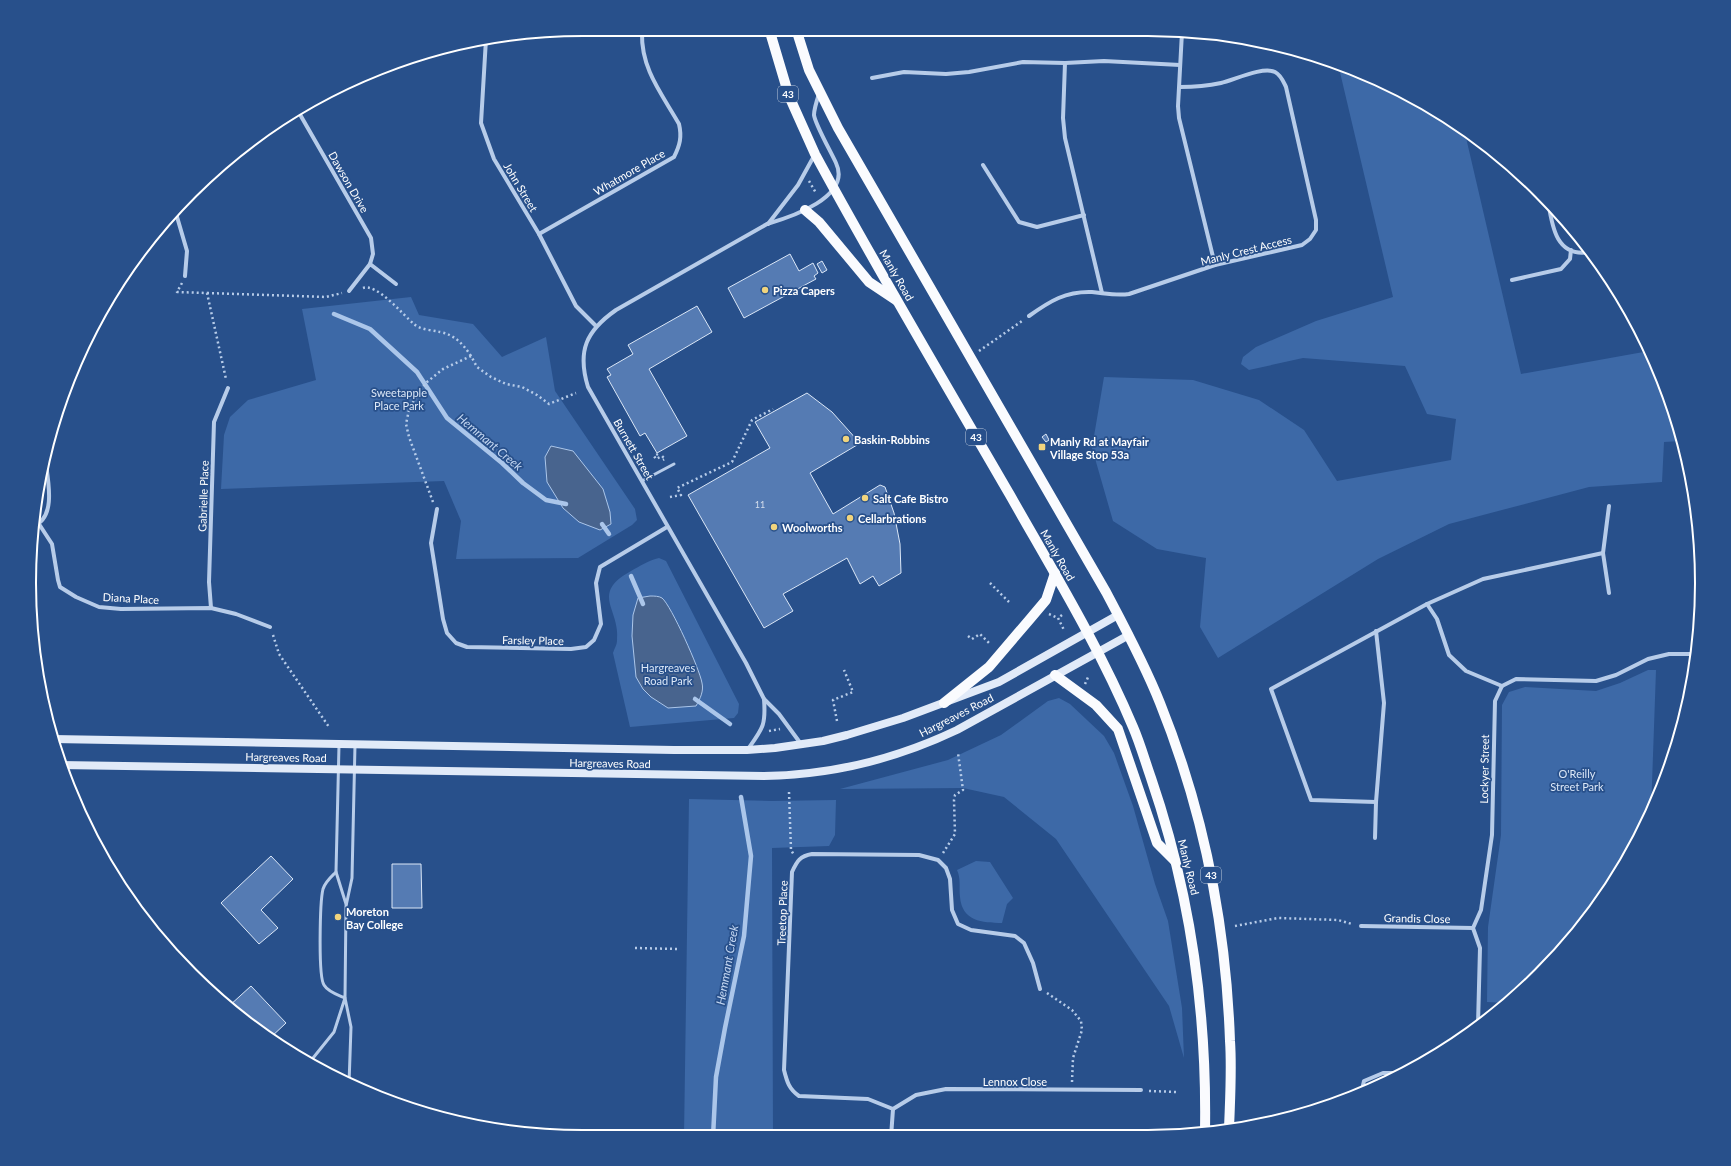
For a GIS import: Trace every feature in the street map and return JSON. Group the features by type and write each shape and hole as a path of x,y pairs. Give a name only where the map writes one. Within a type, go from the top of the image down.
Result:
{"main road":[{"name":"Manly Road","path":"771,36 789,96 815,154 1088,631 1134,729 1159,801 1186,904 1198,978 1205,1063 1205,1127"},
{"name":"Manly Road","path":"797,36 809,70 819,92 870,184 971,357 1118,615 1129,635 1160,702 1174,738 1202,832 1214,887 1221,935 1230,1027 1229,1123"},
{"path":"805,210 819,222 869,282 898,301"},
{"path":"944,703 988,667 1034,615 1046,600 1055,573"},
{"name":"Hargreaves Road","path":"59,739 747,750 801,744 847,735 903,718 999,682 1118,615"},
{"name":"Hargreaves Road","path":"67,765 792,776 824,772 884,758 937,739 957,730 1129,635"},
{"path":"1055,675 1096,704 1118,729 1157,843 1176,862"}],"street":[{"name":"Whatmore Place","path":"539,234 674,157 681,144 679,124 648,69 642,46 642,36"},
{"path":"1182,37 1178,106 1179,118 1215,265"},
{"name":"John Street","path":"486,45 481,123 494,159 539,234 576,306 596,326"},
{"path":"872,78 904,72 946,74 968,72 1024,62 1104,62 1180,65"},
{"path":"1065,63 1063,118 1065,138 1102,293"},
{"name":"Manly Crest Access","path":"1030,316 1054,299 1073,293 1090,292 1117,295 1129,294 1215,265 1302,245 1310,239 1316,230 1316,220 1286,87 1281,76 1275,71 1265,70 1221,82 1192,87 1180,87"},
{"path":"819,92 814,115 837,165 839,174 834,189"},
{"name":"Dawson Drive","path":"300,115 371,238 373,254 370,264"},
{"name":"Burnett Street","path":"767,224 798,185 815,154"},
{"path":"983,165 1019,222 1037,227 1084,215"},
{"name":"Burnett Street","path":"801,744 779,714 764,699 746,663 588,387 584,372 583,356 587,341 596,326 616,310 767,224 790,218 805,210 827,196 834,189"},
{"path":"1550,212 1553,228 1559,242 1571,250 1581,254 1584,253"},
{"path":"177,217 187,251 185,276"},
{"path":"1512,280 1561,269 1570,259 1571,250"},
{"path":"349,292 370,264 396,284"},
{"name":"Gabrielle Place","path":"211,608 209,582 214,422 228,388"},
{"path":"40,523 47,513 49,498 47,477"},
{"path":"1609,506 1603,553 1609,593"},
{"name":"Farsley Place","path":"437,509 431,543 443,619 447,633 456,643 466,647 571,649 586,647 594,640 601,624 596,583 600,567 667,527"},
{"name":"Diana Place","path":"40,525 52,544 60,587 76,598 99,607 121,609 211,608 236,614 270,627"},
{"path":"1376,802 1311,800 1271,689 1427,604 1483,579 1603,553"},
{"path":"1427,604 1437,619 1449,654 1466,671 1502,686 1516,679 1596,681 1616,675 1648,659 1669,654 1690,654"},
{"path":"1375,838 1376,802 1384,703 1376,632"},
{"name":"Lockyer Street","path":"1473,928 1481,910 1492,835 1495,701 1502,686"},
{"path":"747,750 764,726 764,699"},
{"path":"797,860 804,855 812,854 919,855 938,860 946,868 950,879 952,910 958,924 971,930 1015,936 1024,943 1033,963 1040,988"},
{"name":"Treetop Place","path":"797,860 792,872 784,1070 787,1084 792,1091 799,1096 868,1099 893,1109"},
{"name":"Grandis Close","path":"1361,926 1473,928"},
{"path":"1473,928 1480,948 1478,1019"},
{"path":"1363,1085 1364,1082 1383,1073 1392,1073"},
{"name":"Lennox Close","path":"893,1109 916,1095 946,1089 1141,1090"},
{"path":"892,1130 893,1109"}],"lane":[{"path":"642,481 674,464"},
{"path":"338,744 336,872 346,906"},
{"path":"349,1077 350,1027 345,998 346,906 352,878 355,744"},
{"path":"336,872 326,883 322,895 320,971 324,985 329,990 345,998"},
{"path":"312,1059 334,1032 345,998"}],"path":[{"path":"809,182 817,195"},
{"path":"185,276 177,292 326,297 366,287 373,288 403,312 415,326 441,332 457,339 471,356 477,367 490,377 506,384 522,387 537,395 549,404 576,393"},
{"path":"207,293 228,388"},
{"path":"971,357 1030,316"},
{"path":"437,509 427,488 409,437 406,424 409,410 419,391 427,382 443,369 471,356"},
{"path":"670,497 681,495 677,488 732,462 752,420 773,409"},
{"path":"658,454 654,456 656,459 662,456"},
{"path":"990,583 1009,602"},
{"path":"1048,613 1058,618 1064,630"},
{"path":"1058,618 1062,615"},
{"path":"270,627 279,654 329,727"},
{"path":"968,636 972,639 980,634 990,644"},
{"path":"837,721 833,700 853,692 844,670"},
{"path":"1085,685 1088,674 1093,673"},
{"path":"768,731 781,729"},
{"path":"938,860 955,834 954,800 955,795 963,790 958,753"},
{"path":"789,792 792,850 797,860"},
{"path":"1235,926 1278,918 1338,920 1361,926"},
{"path":"635,948 678,949"},
{"path":"1040,988 1072,1010 1081,1021 1082,1030 1073,1058 1072,1090"},
{"path":"1141,1090 1177,1092"}],"green space":[{"path":"1340,71 1390,92 1422,109 1466,138 1521,374 1644,352 1666,407 1676,441 1664,442 1662,482 1589,487 1449,524 1378,559 1218,658 1200,627 1206,558 1157,549 1113,521 1092,448 1104,377 1193,380 1259,400 1304,430 1337,481 1451,460 1456,419 1427,414 1405,366 1303,358 1249,370 1241,364 1243,357 1256,347 1316,321 1393,297"},
{"name":"Sweetapple Place Park","path":"411,297 419,315 473,324 502,357 546,337 555,391 635,509 637,520 632,525 578,558 456,559 461,521 444,481 221,489 224,435 230,417 248,400 316,380 302,309"},
{"name":"Hargreaves Road Park","path":"659,558 666,561 739,704 738,713 734,718 630,727 613,653 617,642 617,630 609,595 612,587 619,579 645,563"},
{"name":"O'Reilly Street Park","path":"1648,670 1656,670 1652,795 1639,825 1622,856 1603,887 1582,916 1535,970 1509,994 1499,1003 1487,1002 1488,927 1501,835 1502,705 1509,692 1525,687 1596,691 1620,683"},
{"path":"1059,698 1070,704 1104,736 1114,753 1133,806 1155,884 1168,921 1182,1008 1184,1058 1169,1006 1056,839 1004,797 963,788 840,789 948,760 1001,735 1048,701"},
{"path":"689,799 772,801 836,800 835,835 829,846 772,848 773,1130 684,1130"},
{"path":"976,861 990,862 1013,898 1007,904 1002,923 974,919 969,916 962,905 957,870"}],"shaded area":[{"path":"551,446 573,451 603,489 610,512 611,524 600,530 579,522 563,508 547,482 545,457"},
{"path":"650,596 661,597 666,603 672,612 691,652 702,686 701,695 696,706 668,708 651,697 643,689 636,677 632,636 633,615 638,598"}],"building":[{"path":"790,254 799,271 813,263 818,273 814,276 816,279 744,318 728,288"},
{"path":"822,261 827,270 822,273 817,264"},
{"path":"697,306 712,332 649,369 687,436 657,453 645,433 640,436 607,377 611,375 607,369 633,354 628,345"},
{"path":"807,393 832,412 858,441 857,445 810,473 833,514 880,485 885,487 894,513 900,544 901,573 879,586 873,576 860,584 847,558 783,594 793,611 764,628 688,495 770,448 755,422"},
{"path":"1046,434 1049,440 1046,442 1042,437"},
{"path":"271,856 293,879 261,910 278,928 259,944 221,903"},
{"path":"392,864 421,864 422,908 392,908"},
{"path":"251,986 286,1023 274,1034 233,1003"}],"waterway":[{"name":"Hemmant Creek","path":"334,314 370,329 417,372 447,418 502,463 523,483 546,500 566,504"},
{"name":"Hemmant Creek","path":"602,524 609,534"},
{"name":"Hemmant Creek","path":"631,576 643,604"},
{"name":"Hemmant Creek","path":"695,699 730,724"},
{"name":"Hemmant Creek","path":"713,1130 716,1077 744,936 751,856 741,797"}],"place":[{"name":"Pizza Capers","path":"765,290"},
{"name":"Baskin-Robbins","path":"846,439"},
{"name":"Manly Rd at Mayfair Village Stop 53a","path":"1042,447"},
{"name":"Salt Cafe Bistro","path":"865,498"},
{"name":"Cellarbrations","path":"850,518"},
{"name":"Woolworths","path":"774,527"},
{"name":"Moreton Bay College","path":"338,917"}]}
